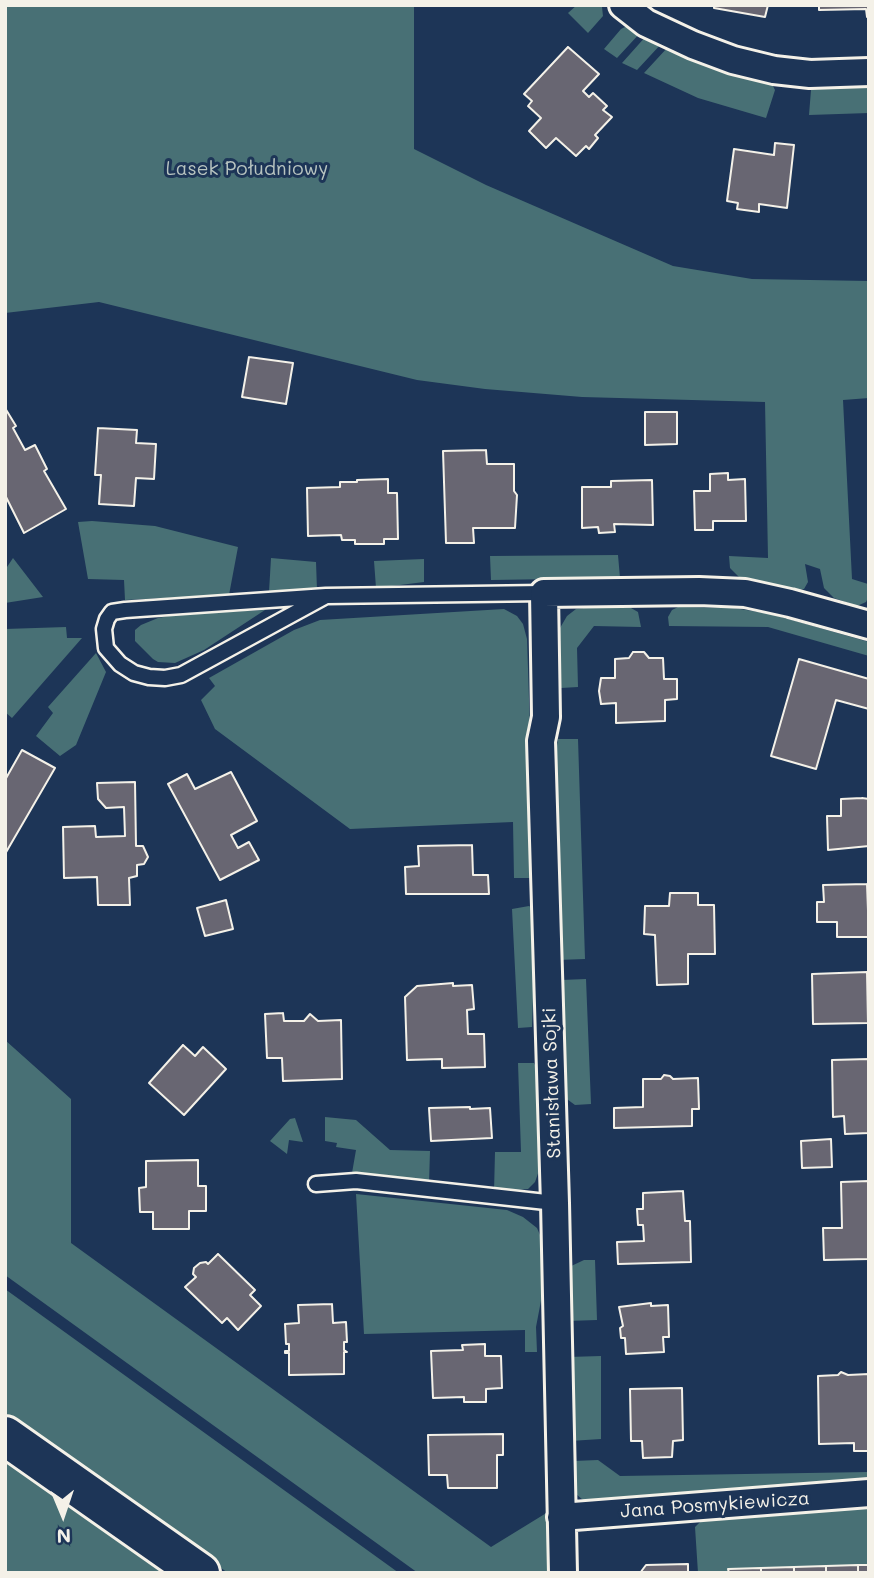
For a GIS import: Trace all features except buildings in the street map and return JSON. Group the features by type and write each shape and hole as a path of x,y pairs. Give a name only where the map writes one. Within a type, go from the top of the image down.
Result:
{"main road":[{"path":"5,1436 200,1573"}],"street":[{"path":"622,5 646,23 693,46 733,61 810,74 869,72"},
{"path":"544,593 745,593 869,625"},
{"name":"Stanisława Sojki","path":"544,593 546,717 541,741 555,1203 562,1573"},
{"name":"Jana Posmykiewicza","path":"561,1517 869,1493"}],"lane":[{"path":"326,596 173,677 149,677 134,673 120,664 106,648 104,629 111,612 326,596 544,593"},
{"path":"316,1184 356,1181 555,1203"}],"green space":[{"name":"Lasek Południowy","path":"5,5 414,5 414,149 486,185 673,266 752,279 869,281 869,398 843,400 852,579 868,584 869,595 866,602 857,606 834,598 824,588 820,569 805,564 808,582 804,589 800,590 741,579 730,568 729,556 768,558 765,402 582,397 417,380 99,302 5,313"},
{"path":"577,5 602,7 603,16 588,33 568,13"},
{"path":"629,25 641,32 617,58 604,49 621,29"},
{"path":"647,35 662,43 637,70 622,63"},
{"path":"668,47 770,80 775,90 766,118 698,98 644,73"},
{"path":"869,83 869,113 809,115 811,90 816,85"},
{"path":"78,522 155,526 238,547 229,595 125,600 124,580 88,579"},
{"path":"618,555 620,578 491,580 490,556"},
{"path":"13,558 43,597 5,603 5,570"},
{"path":"271,558 316,562 317,590 269,592"},
{"path":"424,559 424,582 376,588 374,561"},
{"path":"678,607 734,608 771,614 869,642 869,656 768,627 669,626 668,617 672,610"},
{"path":"631,608 638,612 641,627 594,626 577,648 578,687 561,688 560,628 567,616 576,609"},
{"path":"504,609 517,616 523,624 527,639 535,878 514,878 513,822 350,829 215,729 201,700 215,686 209,678 294,630 320,620"},
{"path":"265,610 204,650 175,663 158,662 135,641 135,630 158,618 179,614"},
{"path":"66,627 67,638 82,638 12,718 5,712 5,629"},
{"path":"96,653 106,672 76,745 60,756 36,736 53,713 48,707"},
{"path":"558,739 578,739 585,959 557,960 551,784"},
{"path":"529,906 536,910 532,1027 518,1028 512,909"},
{"path":"586,979 591,1104 575,1105 560,1094 561,980"},
{"path":"5,1040 71,1099 71,1243 491,1547 548,1512 550,1573 418,1573 5,1275"},
{"path":"518,1063 534,1063 542,1079 542,1162 535,1182 528,1189 494,1192 495,1152 521,1152"},
{"path":"325,1117 356,1120 390,1150 430,1151 429,1184 384,1181 352,1173 356,1150 336,1147 337,1143 325,1141"},
{"path":"295,1118 303,1142 289,1140 287,1154 270,1141 290,1119"},
{"path":"356,1194 507,1210 523,1217 537,1228 543,1242 544,1285 536,1327 537,1352 525,1352 525,1330 364,1334"},
{"path":"584,1260 595,1260 597,1320 567,1321 567,1268"},
{"path":"5,1289 399,1573 228,1573 5,1413"},
{"path":"601,1356 601,1439 570,1441 568,1357"},
{"path":"5,1454 168,1573 5,1573"},
{"path":"598,1460 620,1476 869,1472 869,1483 596,1505 597,1501 583,1500 576,1494 572,1473 573,1461"},
{"path":"869,1506 869,1565 729,1569 729,1573 698,1573 695,1527 702,1520"}]}
